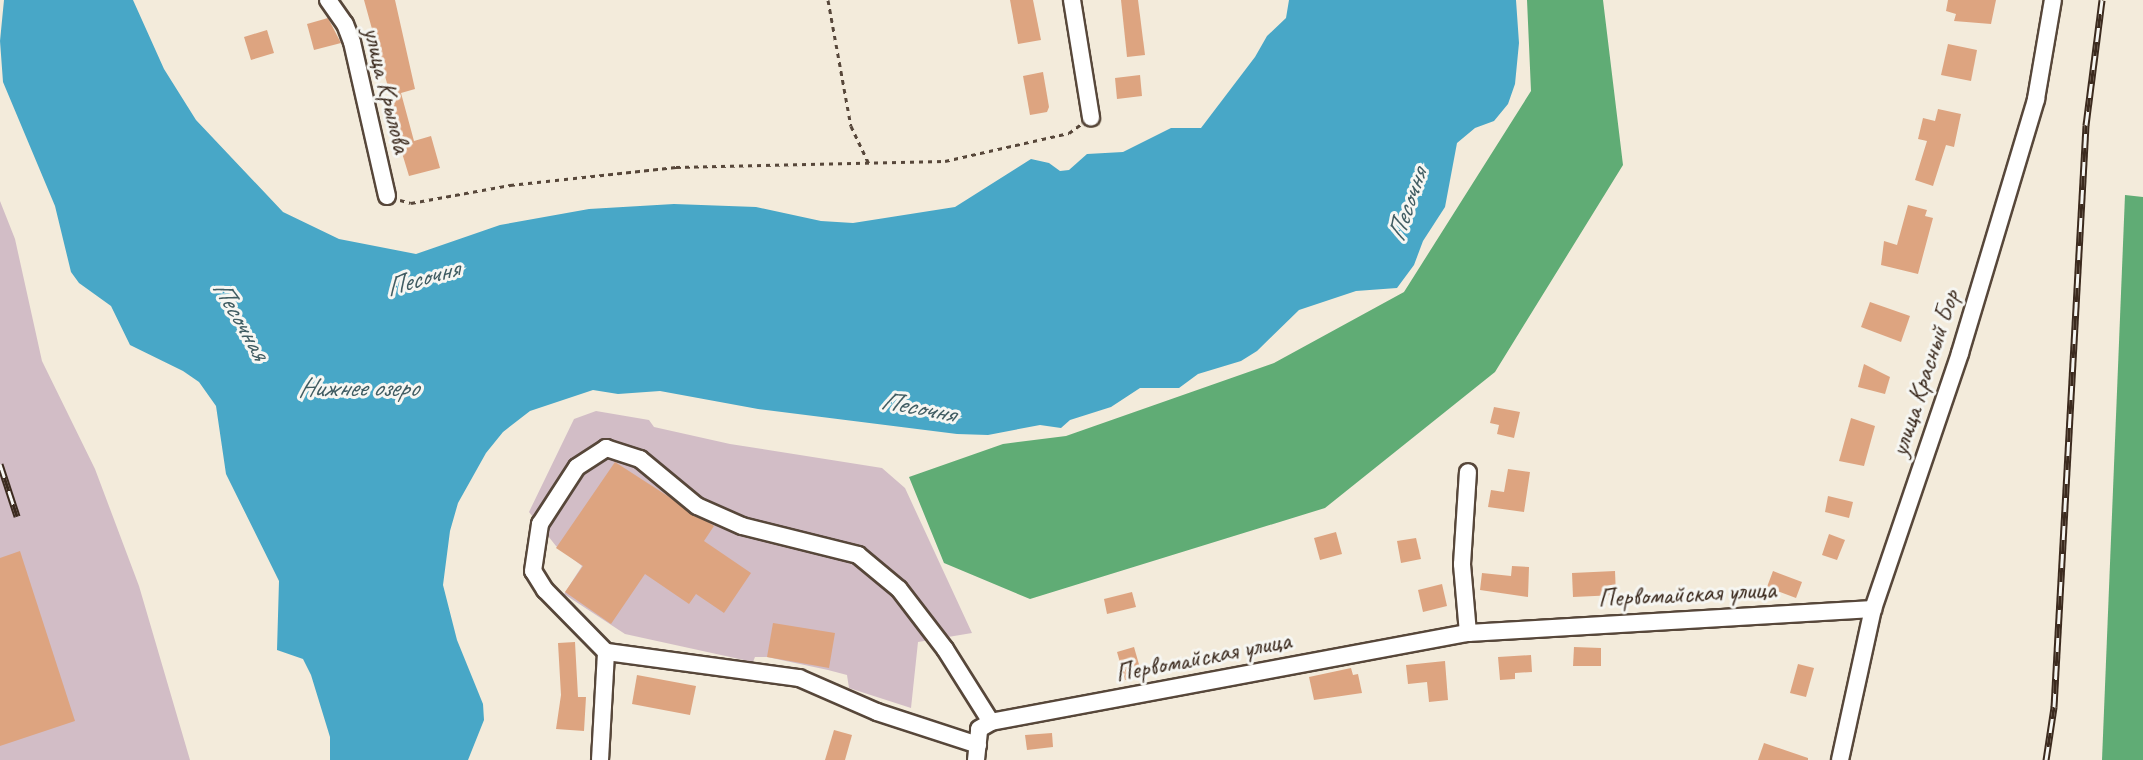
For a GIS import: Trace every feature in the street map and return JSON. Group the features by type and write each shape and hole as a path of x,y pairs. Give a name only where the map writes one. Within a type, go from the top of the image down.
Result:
{"street":[{"name":"улица Крылова","path":"328,0 345,24 352,42 387,196"},
{"path":"1072,0 1091,117"},
{"name":"улица Красный Бор","path":"1840,760 1873,609 1960,353 2026,132 2053,0"},
{"path":"606,448 640,459 698,506 742,526 858,555 899,589 945,649 991,722 979,729 977,752 799,678 606,652 545,590 533,571 540,524 577,467 606,448"},
{"path":"1468,471 1461,564 1468,633"},
{"name":"Первомайская улица","path":"991,722 1468,633 1873,609"},
{"path":"600,760 606,652"}],"path":[{"path":"828,0 851,126 870,166"},
{"path":"387,196 411,203 510,185 676,167 870,166 945,162 1069,133 1091,117"}],"shaded area":[{"path":"0,201 15,239 42,361 95,469 139,586 190,760 0,760"},
{"path":"596,411 649,420 654,427 730,444 882,468 905,488 972,633 918,642 911,708 849,688 847,675 828,670 767,657 755,657 753,662 625,634 564,594 582,566 556,546 529,512 574,419"}],"green space":[{"path":"1527,0 1603,0 1623,165 1495,372 1325,508 1030,599 944,563 909,477 1003,444 1066,436 1274,363 1404,292 1531,91"},
{"path":"2125,195 2143,197 2143,760 2102,760"}],"water":[{"name":"Нижнее озеро","path":"4,0 133,0 164,69 196,120 283,212 339,239 416,254 500,225 589,209 674,204 756,207 821,221 853,223 955,207 1031,159 1049,163 1060,171 1069,170 1087,154 1123,152 1171,128 1201,128 1255,57 1267,36 1286,18 1289,0 1516,0 1519,43 1515,84 1508,104 1494,121 1475,128 1457,143 1445,207 1423,241 1414,265 1397,288 1356,291 1299,310 1257,351 1241,361 1198,374 1179,388 1140,388 1111,407 1070,420 1061,428 1040,425 988,435 957,434 758,409 660,391 618,394 593,390 530,411 503,432 486,453 458,503 450,531 443,585 457,640 483,704 484,720 468,760 330,760 330,737 311,675 303,659 277,650 279,581 226,474 216,406 199,382 183,371 130,345 111,306 79,283 71,272 55,206 3,82 0,41"}],"building":[{"path":"364,0 395,0 415,89 401,93 414,141 431,136 440,168 409,176 388,107 393,105"},
{"path":"1010,0 1033,0 1041,40 1018,44"},
{"path":"1121,0 1138,0 1145,55 1127,57"},
{"path":"1948,0 1996,0 1991,24 1954,21 1956,14 1946,11"},
{"path":"328,18 341,43 314,50 307,24"},
{"path":"267,30 274,53 251,60 244,37"},
{"path":"1948,44 1977,50 1971,81 1941,75"},
{"path":"1043,72 1049,107 1047,112 1030,115 1023,76"},
{"path":"1140,75 1142,96 1117,99 1115,78"},
{"path":"1938,109 1961,114 1954,147 1946,145 1933,186 1915,180 1927,141 1918,139 1923,118 1935,121"},
{"path":"1908,205 1927,210 1925,216 1933,218 1918,274 1881,265 1884,241 1897,245"},
{"path":"1870,302 1910,316 1901,342 1861,327"},
{"path":"1864,364 1890,377 1885,394 1858,387"},
{"path":"1494,407 1520,412 1514,438 1497,434 1499,425 1490,423"},
{"path":"1851,418 1875,426 1864,466 1839,461"},
{"path":"615,462 714,526 704,541 751,573 724,613 696,594 689,604 645,574 611,624 565,592 583,566 556,548"},
{"path":"1508,469 1530,472 1524,512 1488,507 1491,490 1504,492"},
{"path":"1828,496 1853,502 1849,518 1825,512"},
{"path":"1336,532 1342,554 1320,560 1314,538"},
{"path":"1829,534 1845,540 1837,560 1822,555"},
{"path":"1416,538 1421,559 1401,563 1397,541"},
{"path":"20,551 75,721 0,746 0,558"},
{"path":"1512,566 1529,567 1528,597 1480,590 1482,573 1511,576"},
{"path":"1615,571 1616,595 1573,597 1572,573"},
{"path":"1773,571 1802,582 1796,598 1767,587"},
{"path":"1442,584 1447,606 1423,612 1418,590"},
{"path":"1132,592 1136,607 1107,614 1104,599"},
{"path":"773,623 835,633 829,668 767,657"},
{"path":"575,642 578,697 586,697 584,731 556,729 561,695 558,643"},
{"path":"1134,647 1142,675 1125,680 1117,652"},
{"path":"1574,647 1601,648 1601,666 1573,666"},
{"path":"1531,655 1532,672 1515,673 1515,679 1500,680 1498,657"},
{"path":"1445,661 1448,700 1429,702 1427,682 1408,684 1406,665"},
{"path":"1798,664 1814,668 1806,697 1790,693"},
{"path":"1351,668 1353,675 1358,674 1362,693 1314,700 1309,677"},
{"path":"637,675 696,686 690,715 632,704"},
{"path":"834,730 852,735 845,760 825,760"},
{"path":"1052,733 1053,747 1027,750 1025,735"},
{"path":"1764,743 1808,758 1808,760 1758,760"}],"railway":[{"path":"2046,760 2054,707 2086,125 2102,0"},
{"path":"0,464 17,516"}],"water label":[{"name":"Песочня","path":"1407,205"},
{"name":"Песочня","path":"422,278"},
{"name":"Песочная","path":"241,320"},
{"name":"Песочня","path":"918,407"}]}
